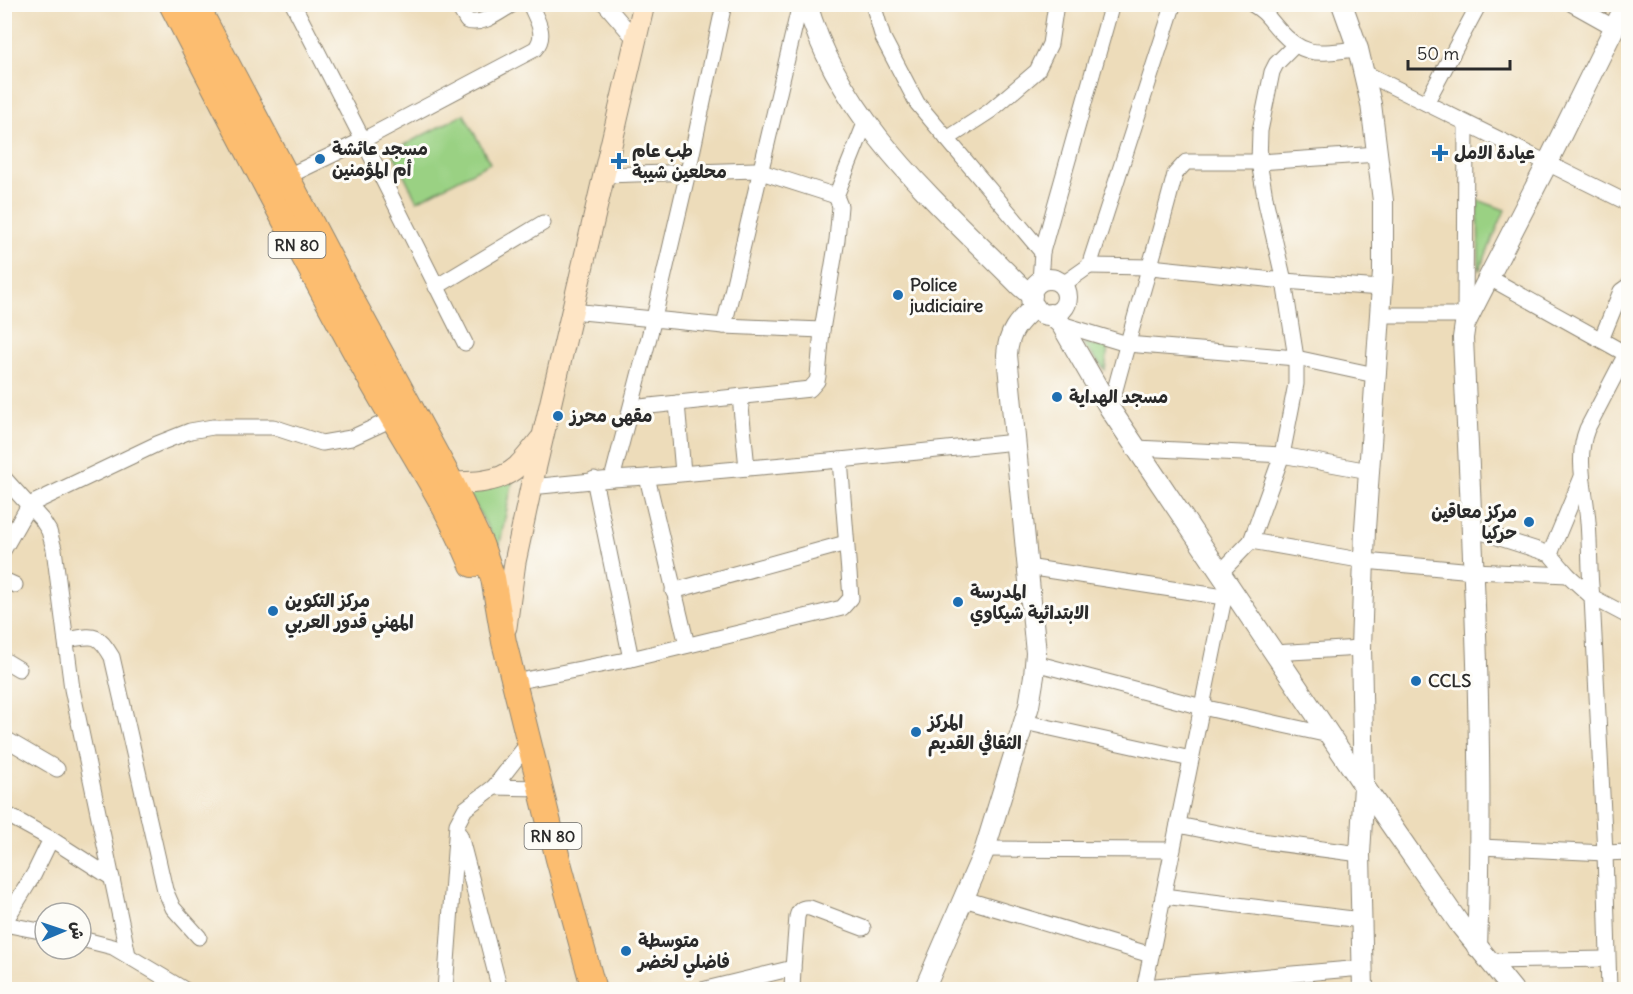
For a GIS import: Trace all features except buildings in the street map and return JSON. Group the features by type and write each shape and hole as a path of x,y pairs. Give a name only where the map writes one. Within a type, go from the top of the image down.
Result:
{"main road":[{"name":"RN 80","path":"171,4 265,187 339,298 441,482 481,544 493,578 504,642 594,990"},
{"name":"RN 80","path":"196,4 288,176 392,419 441,482"},
{"path":"504,642 514,571 531,487 606,175 644,4"},
{"path":"441,482 482,481 508,473 542,438"}],"street":[{"path":"292,4 465,343"},
{"path":"457,4 467,21 473,23 513,4"},
{"path":"265,187 363,140 535,49 540,44 541,32 530,4"},
{"path":"605,4 636,40"},
{"path":"612,479 654,318 724,4"},
{"path":"724,326 800,4"},
{"path":"807,4 830,64 882,144 1012,278 1044,305 1127,344 1296,358 1375,375"},
{"path":"873,4 883,38 917,103 1042,252"},
{"path":"947,140 990,111 1037,71 1050,44 1056,4"},
{"path":"1112,4 1042,252 1044,305 1224,585 1483,954 1513,990"},
{"path":"1342,4 1358,49 1371,104 1383,201 1382,288 1369,471 1361,648 1364,786 1360,854 1363,990"},
{"path":"1426,103 1479,4"},
{"path":"1572,4 1615,28"},
{"path":"1465,320 1548,162 1626,4"},
{"path":"1089,266 1173,6"},
{"path":"1258,6 1294,45 1304,50 1314,53 1358,49"},
{"path":"1294,45 1276,64 1272,72 1260,131 1259,162 1284,281 1296,358 1296,384 1282,454 1251,541 1224,585 1202,707 1144,988 1362,968"},
{"path":"1363,72 1629,203"},
{"path":"632,408 810,389 817,381 822,330 837,240 840,206 836,196 866,121"},
{"path":"1466,124 1463,338 1472,528 1483,954"},
{"path":"1110,409 1175,174 1180,167 1186,162 1259,162 1378,154"},
{"path":"606,175 755,170 836,196"},
{"path":"436,287 543,223"},
{"path":"1062,285 1089,266 1151,267 1284,281 1382,288"},
{"path":"1488,277 1627,355 1582,441 1582,477 1588,522 1592,597 1610,990"},
{"path":"924,990 986,849 1029,706 1036,652 1006,355 1011,333 1019,321 1044,305 1052,279 1062,285 1067,295 1064,306 1060,310 1044,305"},
{"path":"1601,340 1621,291 1629,286"},
{"path":"573,311 724,326 822,330"},
{"path":"1380,315 1465,320"},
{"path":"740,397 747,468"},
{"path":"677,403 684,473"},
{"path":"4,549 29,505 157,444 190,431 213,427 273,427 322,443 351,438 392,419"},
{"path":"531,487 594,479 647,477 1016,442"},
{"path":"1136,448 1282,454 1369,471"},
{"path":"514,682 631,659 842,608 851,598 840,460"},
{"path":"647,477 687,645"},
{"path":"1550,554 1582,477"},
{"path":"4,478 49,531 54,549 72,689 128,955"},
{"path":"594,479 631,659"},
{"path":"1472,528 1550,554 1592,597 1629,616"},
{"path":"1251,541 1365,561 1473,571 1568,575"},
{"path":"674,591 846,543"},
{"path":"1027,567 1224,585"},
{"path":"66,640 88,636 98,638 112,657 165,890 173,908 199,937"},
{"path":"1273,653 1361,648"},
{"path":"4,660 19,669"},
{"path":"1035,663 1202,707 1329,735"},
{"path":"1024,722 1191,759"},
{"path":"4,738 57,769"},
{"path":"445,990 458,824 465,809 494,787 529,742"},
{"path":"494,787 541,788"},
{"path":"4,813 51,839 112,878"},
{"path":"458,824 500,990"},
{"path":"1178,825 1253,840 1360,854"},
{"path":"33,930 4,924 34,874 51,839"},
{"path":"1481,847 1605,853 1629,852"},
{"path":"986,849 1173,850"},
{"path":"1163,896 1361,920"},
{"path":"964,899 1151,955"},
{"path":"792,990 797,917 802,908 810,908 863,928"},
{"path":"93,942 113,947 184,990"},
{"path":"1483,954 1607,959"},
{"path":"702,990 793,968"}],"green space":[{"path":"464,114 490,163 417,201 392,151"},
{"path":"1478,200 1505,210 1479,271"},
{"path":"1082,343 1108,347 1105,370"},
{"path":"514,474 499,548 468,492"}],"place":[{"name":"عيادة الامل","path":"1440,153"},
{"name":"مسجد عائشة أم المؤمنين","path":"320,159"},
{"name":"طب عام محلعين شيبة","path":"619,161"},
{"name":"Police judiciaire","path":"898,295"},
{"name":"مسجد الهداية","path":"1057,397"},
{"name":"مقهى محرز","path":"558,416"},
{"name":"مركز معاقين حركيا","path":"1529,522"},
{"name":"المدرسة الابتدائية شيكاوي","path":"958,602"},
{"name":"مركز التكوين المهني قدور العربي","path":"273,611"},
{"name":"CCLS","path":"1416,681"},
{"name":"المركز الثقافي القديم","path":"916,732"},
{"name":"متوسطة فاضلي لخضر","path":"626,951"}]}
